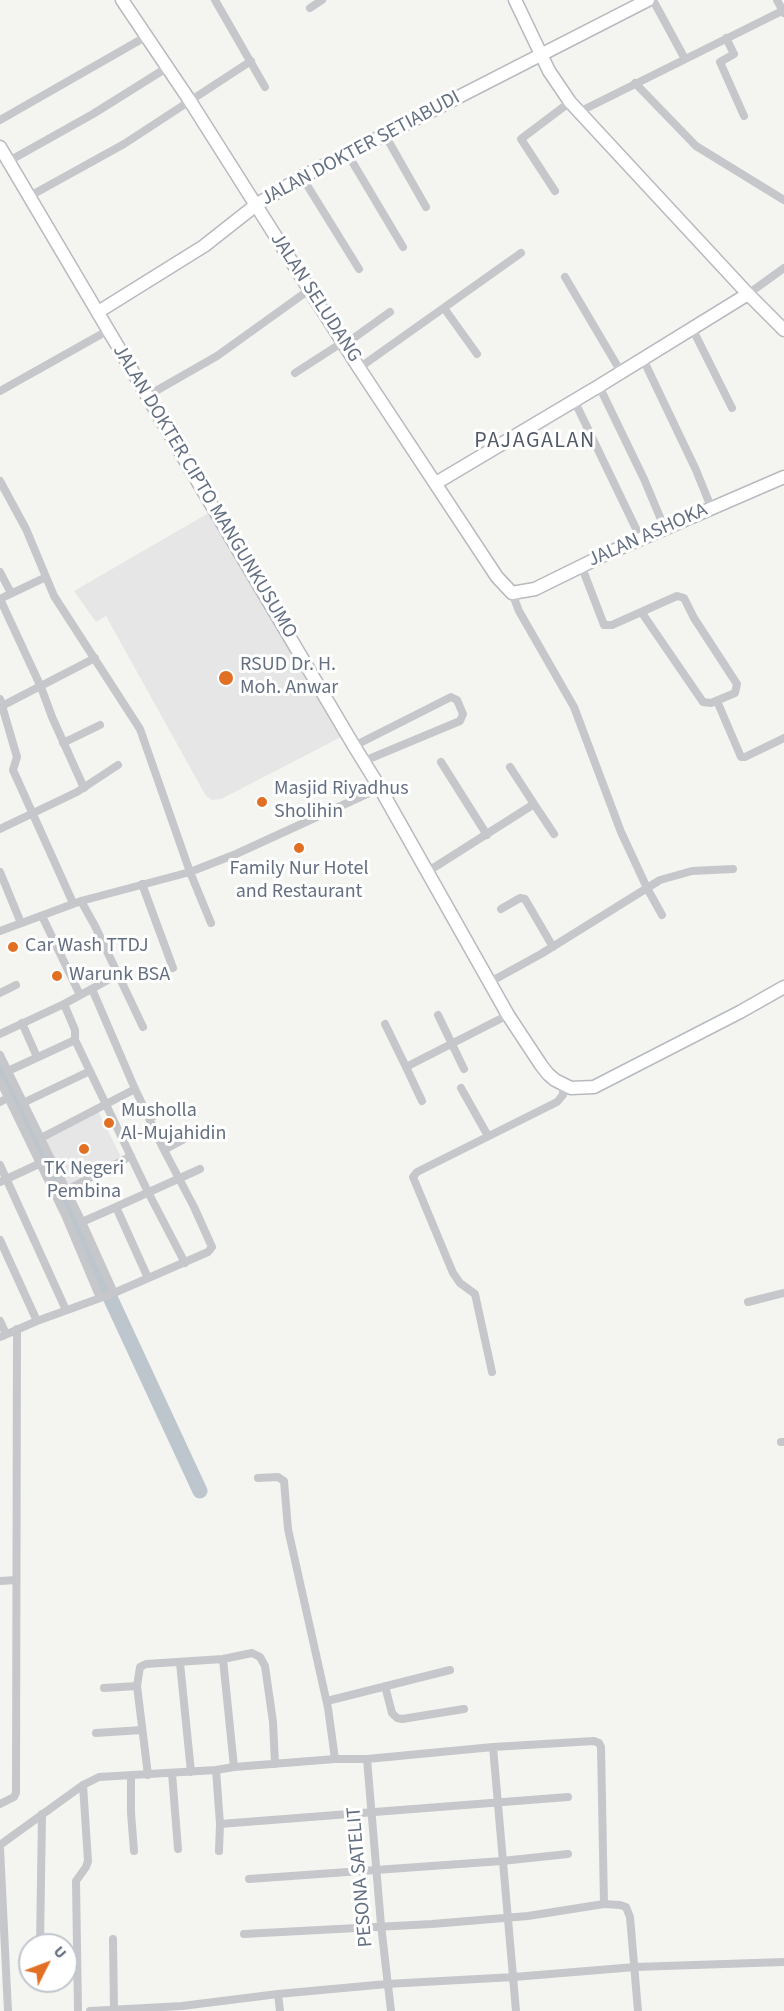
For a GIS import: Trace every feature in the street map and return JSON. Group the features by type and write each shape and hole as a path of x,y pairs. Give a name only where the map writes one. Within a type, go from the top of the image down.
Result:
{"street":[{"name":"JALAN SELUDANG","path":"122,0 168,67 359,368 497,578 512,593"},
{"path":"216,0 265,87"},
{"path":"310,8 322,0"},
{"path":"515,0 540,55 570,102 748,294 782,325"},
{"name":"JALAN DOKTER SETIABUDI","path":"98,312 204,246 256,206 302,177 648,0"},
{"path":"653,0 685,58"},
{"path":"579,112 685,58 783,12 777,0"},
{"path":"0,120 147,36"},
{"path":"726,38 734,54 720,62 744,116"},
{"path":"30,196 124,144 251,61"},
{"path":"9,161 93,114 168,67"},
{"path":"635,83 696,146 784,200"},
{"path":"555,191 521,139 570,102"},
{"path":"385,135 426,207"},
{"name":"JALAN DOKTER CIPTO MANGUNKUSUMO","path":"0,147 380,788 508,1015 541,1065 563,1085"},
{"path":"347,153 403,247"},
{"path":"302,177 359,269"},
{"path":"359,368 522,253"},
{"path":"436,483 748,294 784,268"},
{"path":"565,277 621,372"},
{"path":"147,396 217,356 309,290"},
{"path":"444,308 477,354"},
{"path":"295,373 344,344 390,312"},
{"path":"692,328 732,408"},
{"path":"0,392 107,331"},
{"path":"643,358 711,507"},
{"path":"599,386 644,479 665,529"},
{"path":"574,400 641,539"},
{"name":"JALAN ASHOKA","path":"512,593 535,589 581,565 784,477"},
{"path":"0,481 26,529 54,596 140,729 190,872 211,923"},
{"path":"581,565 604,625 612,626 677,596 684,598 694,618 737,684 735,693 711,703 703,702 642,613"},
{"path":"0,572 11,593"},
{"path":"46,577 0,599 84,788"},
{"path":"512,593 519,610 574,707 621,832 646,888 662,915"},
{"path":"95,658 41,687 1,704 17,757 13,768 77,902 95,926 143,1027"},
{"path":"354,746 451,697 457,700 463,714 460,721 364,761"},
{"path":"717,701 741,757 746,757 784,738"},
{"path":"63,743 100,725"},
{"path":"441,762 487,835"},
{"path":"0,828 84,788 118,765"},
{"path":"510,767 554,834"},
{"path":"0,931 77,902 190,872 236,854 380,788"},
{"path":"427,872 534,804"},
{"path":"490,982 553,947 660,880 692,871 733,869"},
{"path":"0,872 21,923"},
{"path":"142,884 173,968"},
{"path":"501,909 520,898 525,899 553,947"},
{"path":"42,916 80,995"},
{"path":"0,1034 64,1004 117,975"},
{"path":"0,993 16,985"},
{"path":"492,1372 475,1294 460,1283 453,1273 413,1177 417,1172 557,1102 562,1095 563,1085 581,1089 608,1081 784,987"},
{"path":"0,1321 3,1336 185,1263 208,1252 212,1247 135,1089 92,989"},
{"path":"64,1004 75,1030 75,1040 185,1263"},
{"path":"406,1067 508,1015"},
{"path":"438,1016 464,1069"},
{"path":"22,1023 38,1057"},
{"path":"385,1024 422,1101"},
{"path":"8,1071 75,1040"},
{"path":"0,1054 82,1222 112,1293"},
{"path":"23,1103 90,1071"},
{"path":"0,1081 4,1100 40,1164 65,1215 100,1298"},
{"path":"461,1088 488,1136"},
{"path":"41,1138 135,1089"},
{"path":"149,1118 173,1108"},
{"path":"164,1150 186,1138"},
{"path":"67,1190 131,1156"},
{"path":"3,1180 51,1159"},
{"path":"0,1165 3,1180 66,1310"},
{"path":"82,1222 200,1168"},
{"path":"116,1207 148,1278"},
{"path":"0,1240 37,1321"},
{"path":"748,1302 784,1293"},
{"path":"0,1804 14,1797 16,1793 17,1329"},
{"path":"258,1478 278,1477 284,1481 288,1529 327,1701 335,1759"},
{"path":"0,1581 16,1580"},
{"path":"148,1775 137,1686 138,1670 143,1665 223,1659 252,1653 257,1654 263,1660 273,1722 275,1764"},
{"path":"223,1659 234,1767"},
{"path":"180,1663 191,1772"},
{"path":"327,1701 450,1670"},
{"path":"104,1688 137,1686"},
{"path":"385,1686 392,1713 397,1718 464,1709"},
{"path":"96,1733 142,1730"},
{"path":"8,2011 0,1846 83,1785 99,1777 594,1741 600,1744 602,1763 604,1904"},
{"path":"493,1747 516,2011"},
{"name":"PESONA SATELIT","path":"367,1759 381,1925 391,2011"},
{"path":"216,1770 220,1824 219,1851"},
{"path":"172,1773 178,1849"},
{"path":"131,1776 134,1851"},
{"path":"78,2011 76,1881 88,1861 83,1785"},
{"path":"220,1824 568,1797"},
{"path":"40,1933 42,1814"},
{"path":"249,1879 502,1861 568,1854"},
{"path":"244,1934 432,1924 528,1916 604,1904 623,1905 628,1912 638,2011"},
{"path":"113,1939 114,2011"},
{"path":"90,2011 183,2009 278,1994 387,1984 635,1967 784,1962"},
{"path":"278,1994 280,2011"}],"shaded area":[{"name":"RSUD Dr. H. Moh. Anwar","path":"212,511 345,735 221,799 212,800 206,796 106,616 96,622 74,591"},
{"name":"TK Negeri Pembina","path":"98,1111 122,1159 68,1186 46,1139"}],"waterway":[{"path":"0,1066 50,1168 200,1491"}],"place":[{"name":"RSUD Dr. H. Moh. Anwar","path":"226,678"},
{"name":"Masjid Riyadhus Sholihin","path":"262,802"},
{"name":"Family Nur Hotel and Restaurant","path":"299,848"},
{"name":"Car Wash TTDJ","path":"13,947"},
{"name":"Warunk BSA","path":"57,976"},
{"name":"Musholla Al-Mujahidin","path":"109,1123"},
{"name":"TK Negeri Pembina","path":"84,1149"}],"district":[{"name":"PAJAGALAN","path":"535,442"}]}
